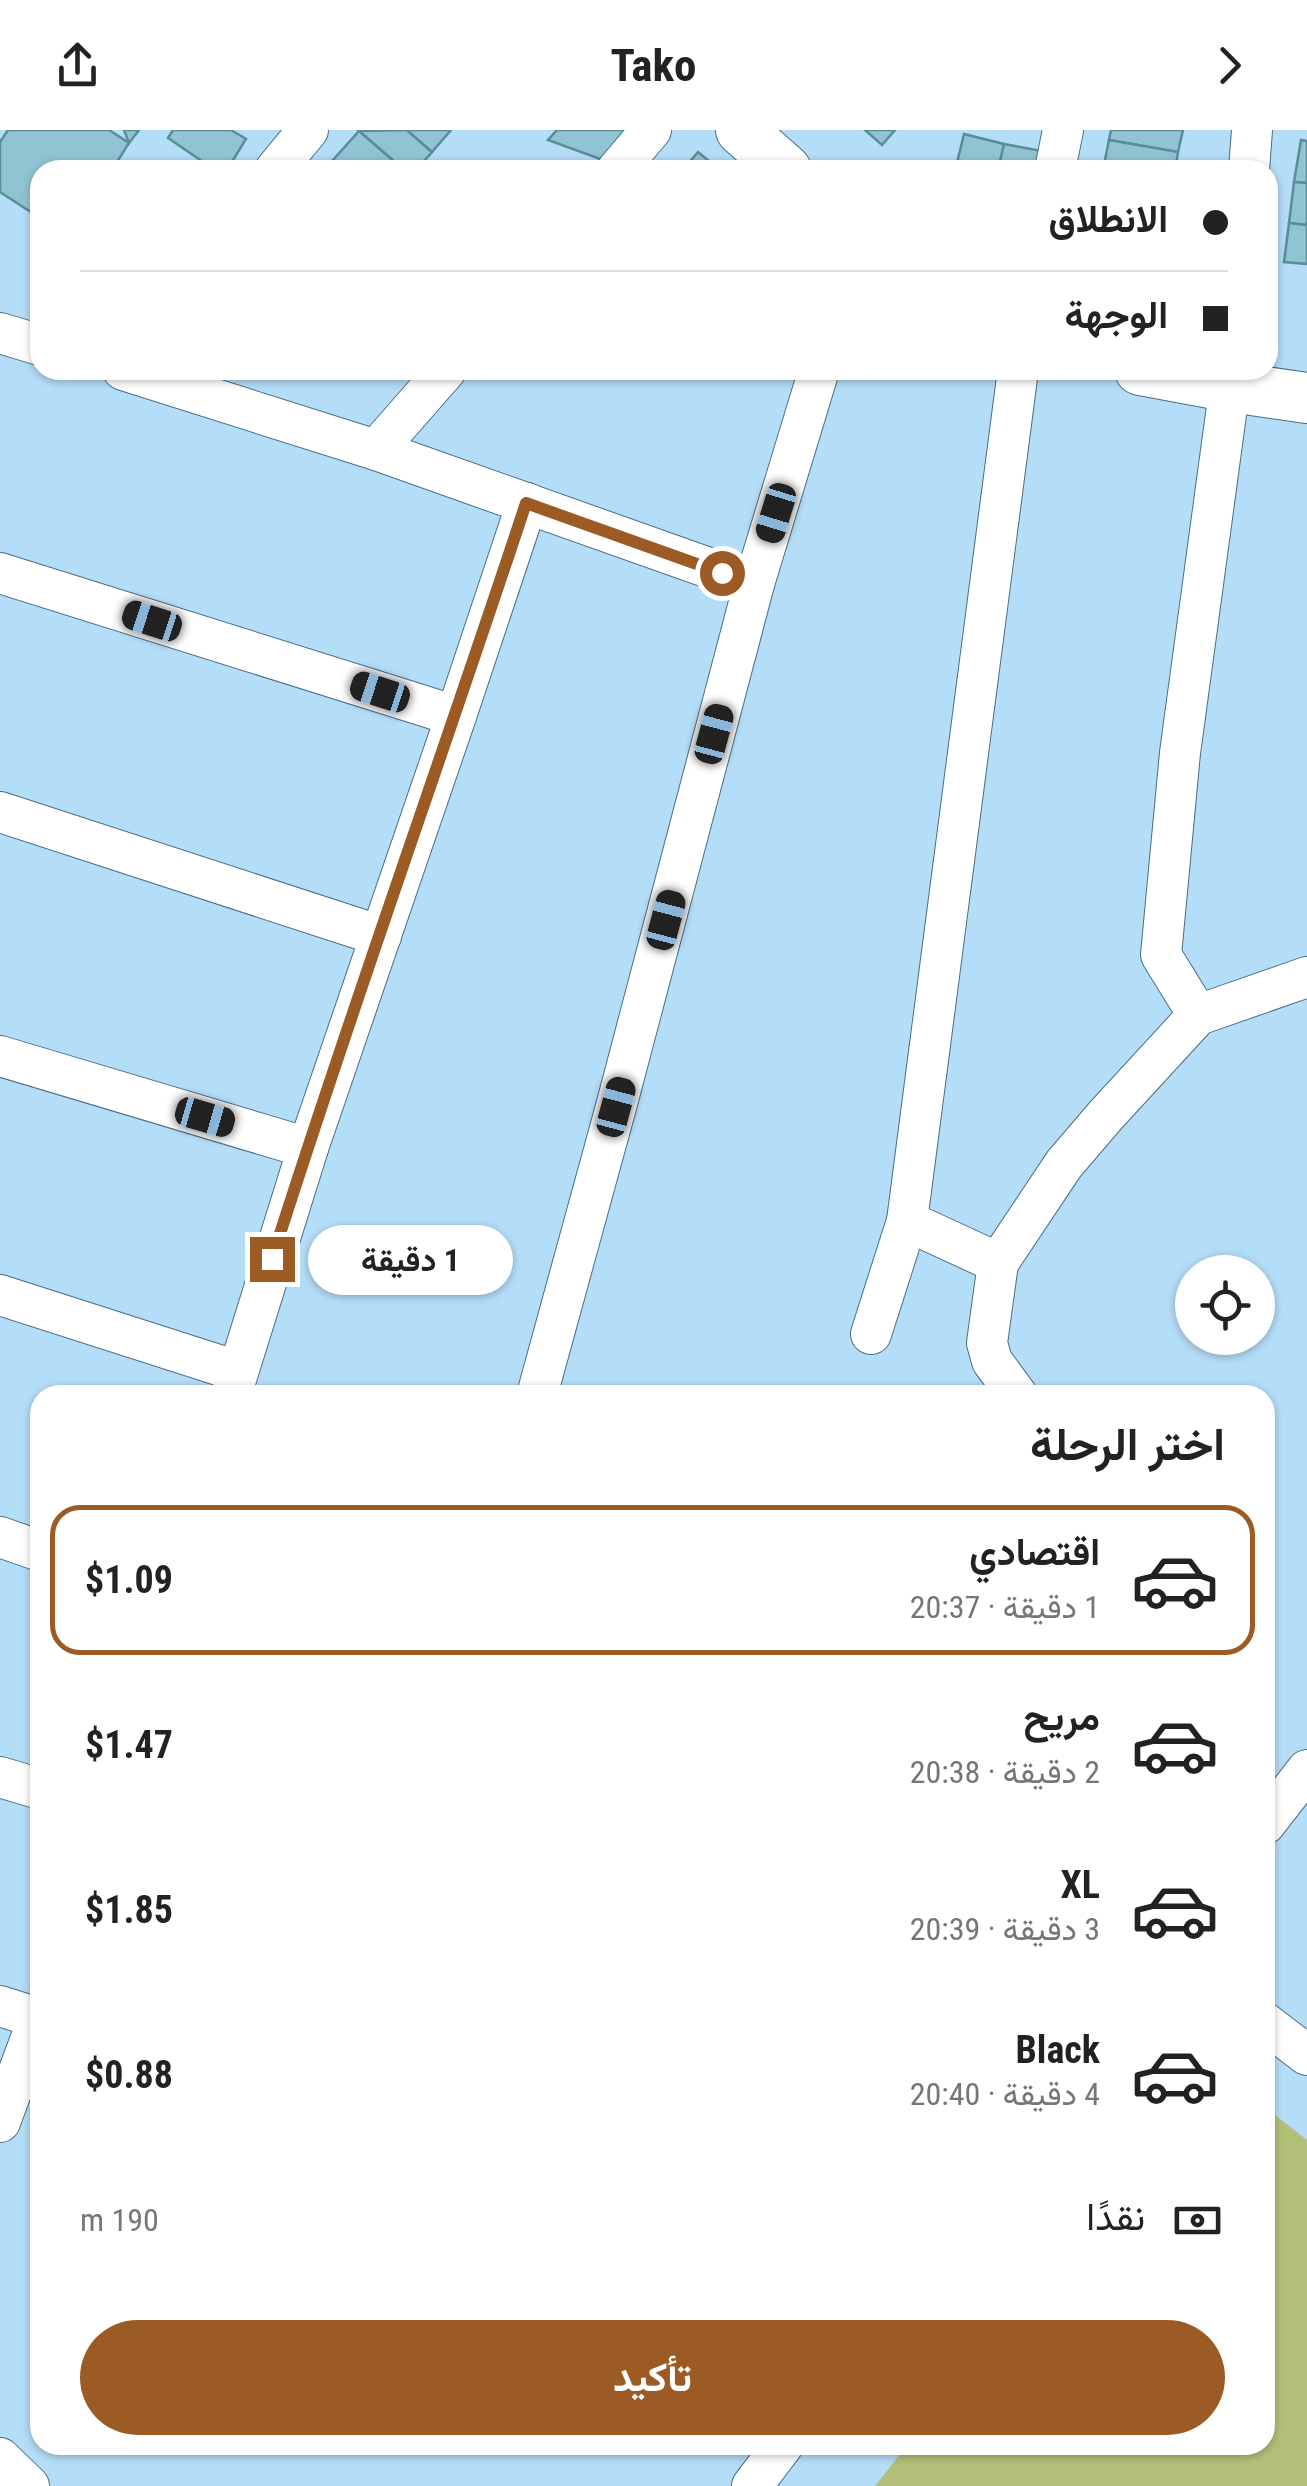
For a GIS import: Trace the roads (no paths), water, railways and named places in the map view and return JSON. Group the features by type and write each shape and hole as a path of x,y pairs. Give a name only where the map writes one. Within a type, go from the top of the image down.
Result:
{"street":[{"path":"283,160 308,130"},
{"path":"626,160 651,130"},
{"path":"741,130 775,160"},
{"path":"1057,160 1063,130"},
{"path":"1249,160 1252,130"},
{"path":"0,333 30,342"},
{"path":"156,380 376,450 754,584"},
{"path":"376,450 437,380"},
{"path":"541,1385 754,584 816,380"},
{"path":"872,1334 907,1221 1017,380"},
{"path":"1198,1015 1160,955 1180,753 1232,380"},
{"path":"1236,380 1307,398"},
{"path":"0,1295 234,1383 308,1148 526,503"},
{"path":"0,573 456,716"},
{"path":"0,812 381,936"},
{"path":"1010,1385 992,1360 987,1344 998,1263 1064,1164 1198,1015 1307,977"},
{"path":"0,1056 308,1148"},
{"path":"907,1221 998,1263"},
{"path":"0,1537 30,1548"},
{"path":"1275,1811 1307,1770"},
{"path":"0,1776 30,1786"},
{"path":"0,2006 30,2014"},
{"path":"1275,2031 1307,2055"},
{"path":"0,2122 30,2040"},
{"path":"752,2486 776,2455"},
{"path":"0,2458 29,2486"}]}
